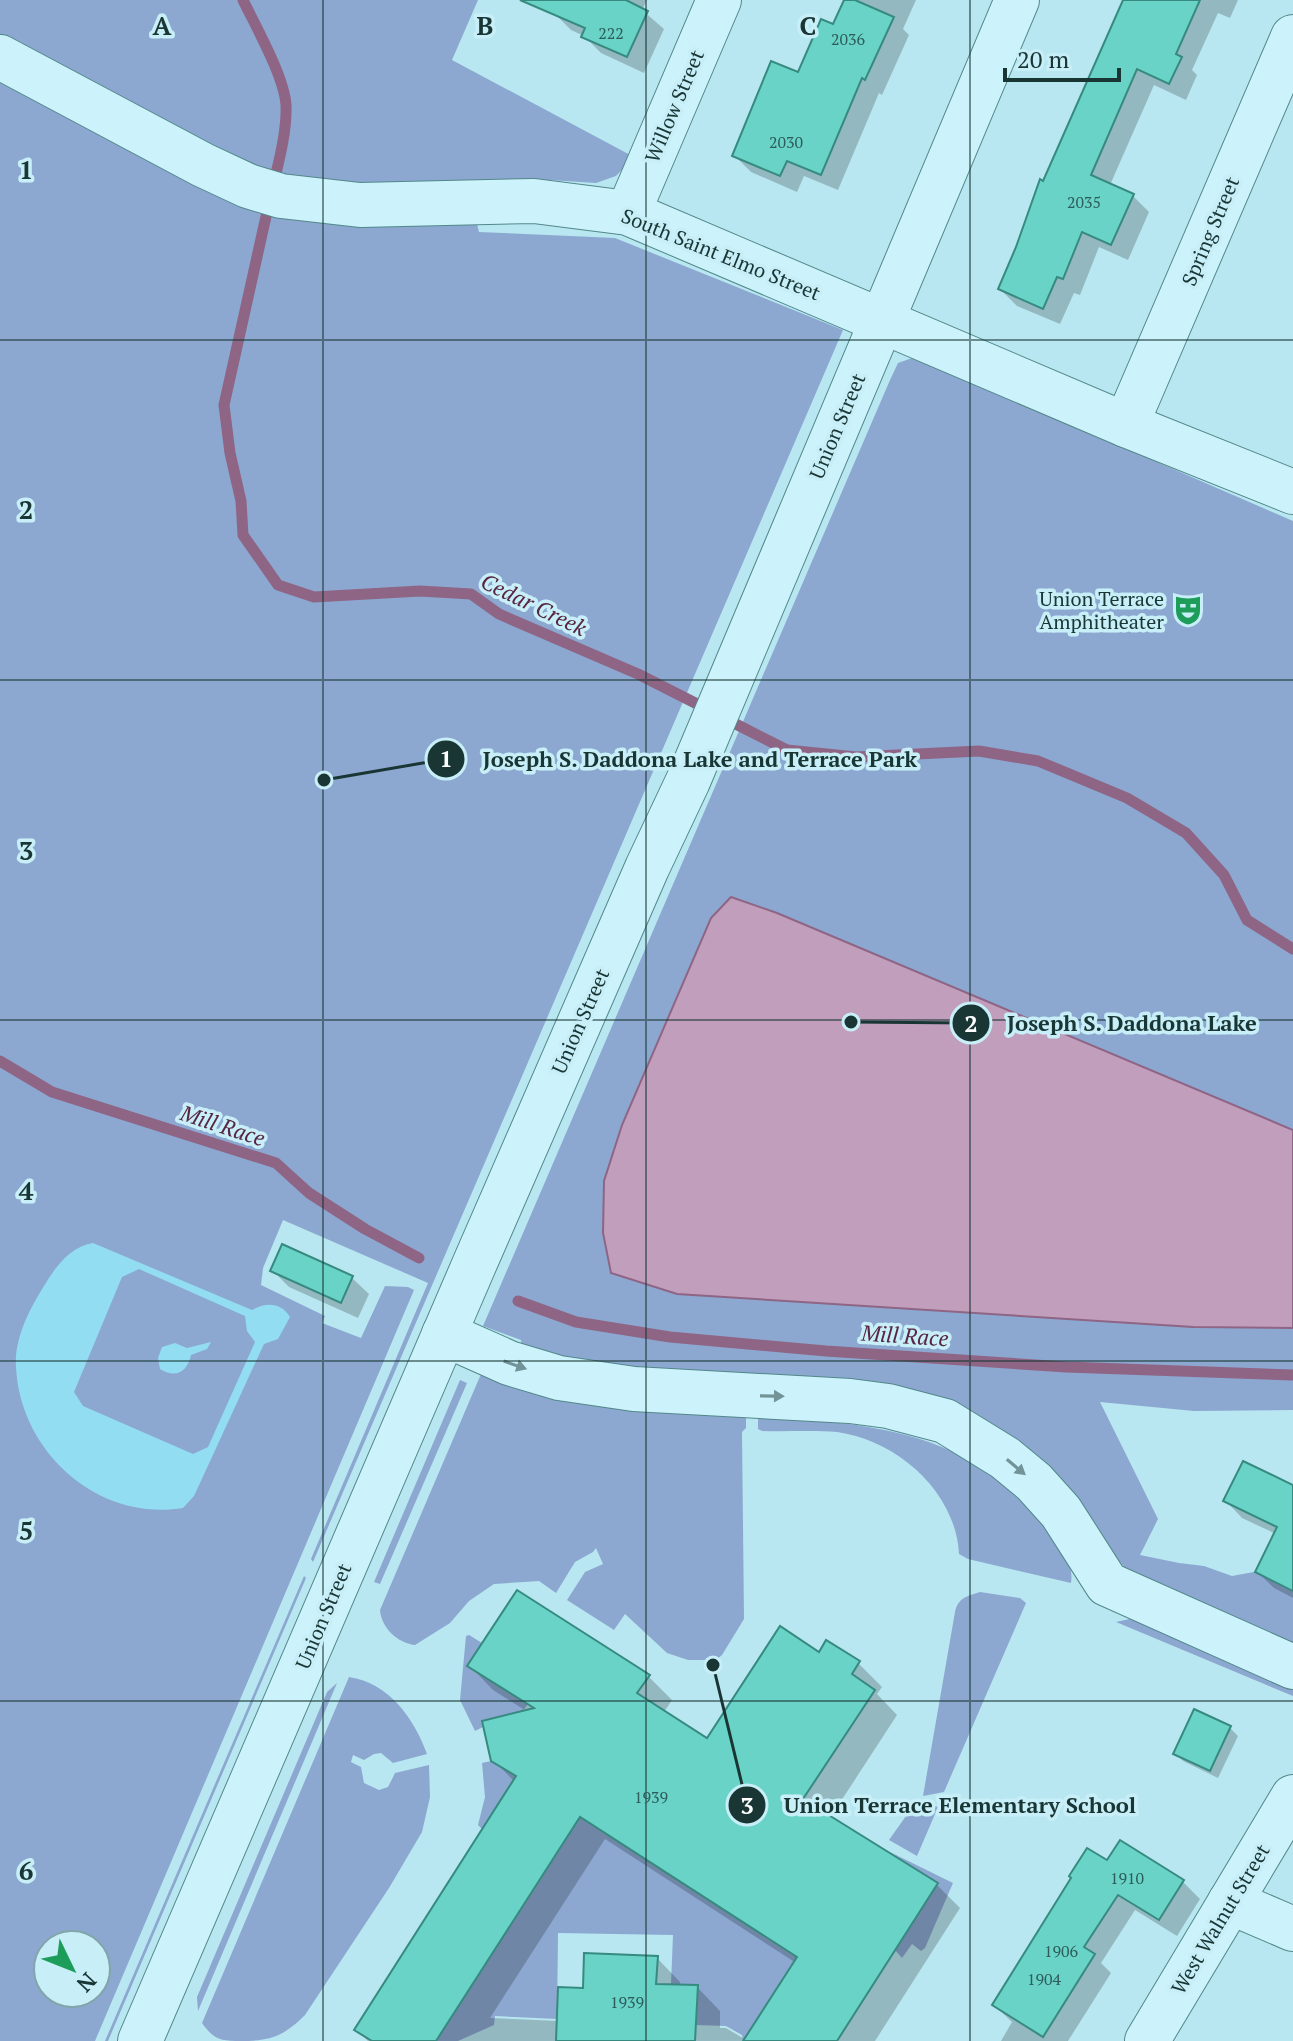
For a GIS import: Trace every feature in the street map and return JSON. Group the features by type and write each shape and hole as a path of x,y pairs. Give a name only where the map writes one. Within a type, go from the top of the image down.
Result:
{"street":[{"name":"Willow Street","path":"628,213 719,0"},
{"name":"Union Street","path":"140,2041 444,1334 688,781 1017,0"},
{"name":"Spring Street","path":"1126,425 1293,37"},
{"name":"South Saint Elmo Street","path":"0,57 203,165 248,186 281,196 344,204 421,206 534,201 628,213 1126,425 1293,492"},
{"path":"444,1334 509,1363 559,1378 634,1389 850,1401 888,1406 945,1421 1005,1458 1034,1482 1061,1512 1107,1584 1293,1667"},
{"name":"West Walnut Street","path":"1147,2041 1293,1797"},
{"path":"1230,1902 1293,1929"}],"shaded area":[{"path":"0,0 478,0 452,60 634,157 616,176 596,183 549,180 466,182 479,232 615,238 843,330 313,1562 311,1559 428,1283 283,1220 263,1268 261,1285 325,1316 322,1323 361,1338 385,1286 414,1290 112,2001 112,1929 32,1929 32,2009 109,2009 95,2041 0,2041"},
{"path":"915,357 1293,521 1293,1410 1194,1411 1100,1402 1158,1519 1140,1555 1204,1566 1232,1576 1270,1569 1293,1578 1293,1645 1130,1574 1104,1543 1087,1512 1061,1479 1037,1459 522,1350 521,1340 483,1326 890,380 898,363"},
{"path":"731,897 777,913 1293,1130 1293,1328 1193,1327 677,1294 611,1273 603,1233 604,1181 622,1125 711,918"},
{"path":"481,1374 746,1416 746,1428 742,1432 744,1619 722,1655 716,1660 688,1660 667,1653 625,1614 614,1630 567,1600 585,1572 603,1564 596,1548 575,1562 556,1593 539,1581 494,1584 469,1601 450,1623 415,1645 391,1633 383,1622 380,1610"},
{"path":"460,1380 467,1383 380,1584 374,1582"},
{"path":"758,1416 880,1429 918,1438 953,1452 987,1471 1018,1496 1065,1554 1071,1583 968,1559 959,1554 955,1531 935,1490 901,1458 881,1446 837,1432 762,1431 758,1429"},
{"path":"304,1576 306,1578 108,2041 105,2041"},
{"path":"980,1592 1020,1598 1026,1603 944,1792 923,1796 956,1607 967,1596"},
{"path":"1134,1618 1293,1686 1293,1696 1116,1622"},
{"path":"466,1636 482,1643 468,1666 528,1704 523,1711 482,1721 483,1727 475,1731 460,1700"},
{"path":"349,1677 376,1686 388,1695 407,1715 422,1741 427,1754 393,1763 381,1753 364,1760 353,1755 351,1762 361,1767 364,1783 379,1790 388,1787 395,1773 429,1765 430,1797 422,1832 305,2015 290,2028 269,2038 228,2041 218,2038 202,2023"},
{"path":"337,1683 198,2011 197,1997 327,1692"},
{"path":"491,1761 516,1776 482,1829 478,1825 485,1797 482,1763"},
{"path":"928,1803 938,1807 917,1856 889,1840 911,1809"},
{"path":"580,1817 797,1957 743,2041 742,2035 726,2026 696,2025 698,1986 671,1984 673,1935 558,1933 557,2019 495,2016 494,2025 458,2041 436,2041"},
{"path":"890,1852 953,1883 925,1948 921,1951 912,1944 902,1958 895,1950 937,1883"}],"sand":[{"path":"93,1243 252,1310 268,1305 278,1306 290,1317 278,1339 264,1344 194,1496 183,1508 152,1509 122,1504 94,1492 69,1475 48,1453 32,1427 21,1398 16,1356 24,1324 53,1271 64,1258","holes":["139,1269 245,1316 247,1331 255,1342 208,1447 193,1454 83,1406 74,1392 122,1277"]},
{"path":"211,1342 207,1349 191,1355 184,1370 171,1373 160,1369 158,1358 162,1347 175,1343 187,1348"}],"building":[{"path":"520,0 626,0 648,11 627,57 581,37 585,28"},
{"path":"844,0 855,0 894,17 865,80 862,78 821,175 787,161 780,176 732,156 771,61 798,72 821,19 833,24"},
{"path":"1123,0 1200,0 1176,54 1182,57 1169,84 1137,69 1091,175 1134,194 1111,245 1082,232 1063,279 1057,277 1043,309 998,289 1040,179 1043,181"},
{"path":"282,1244 353,1276 341,1303 270,1271"},
{"path":"1243,1461 1293,1485 1293,1591 1255,1572 1277,1527 1223,1501"},
{"path":"517,1590 650,1675 637,1693 707,1738 780,1626 819,1652 826,1640 860,1661 852,1674 875,1690 803,1799 938,1883 837,2041 743,2041 797,1957 580,1817 436,2041 372,2041 354,2030 516,1776 491,1761 482,1721 534,1708 467,1666"},
{"path":"1194,1709 1231,1726 1210,1771 1173,1754"},
{"path":"1120,1840 1184,1880 1159,1920 1118,1895 1084,1947 1095,1954 1043,2037 992,2005 1087,1848 1107,1860"},
{"path":"584,1953 658,1956 656,1984 698,1985 695,2041 556,2041 558,1987 583,1988"}],"waterway":[{"name":"Cedar Creek","path":"243,0 269,52 286,105 282,146 273,186"},
{"name":"Cedar Creek","path":"269,203 224,405 230,453 241,501 243,535 278,585 314,597 420,591 471,594 499,614 638,674 707,709"},
{"name":"Cedar Creek","path":"722,717 787,750 856,757 979,751 1038,761 1127,798 1186,833 1224,875 1247,920 1293,949"},
{"name":"Mill Race","path":"0,1061 52,1092 276,1163 309,1193 365,1229 419,1258"},
{"name":"Mill Race","path":"518,1301 576,1322 670,1337 1066,1367 1293,1375"}],"place":[{"name":"Union Terrace Amphitheater","path":"1188,610"},
{"name":"Joseph S. Daddona Lake and Terrace Park","path":"324,780"},
{"name":"Joseph S. Daddona Lake","path":"851,1022"},
{"name":"Union Terrace Elementary School","path":"713,1665"}]}
